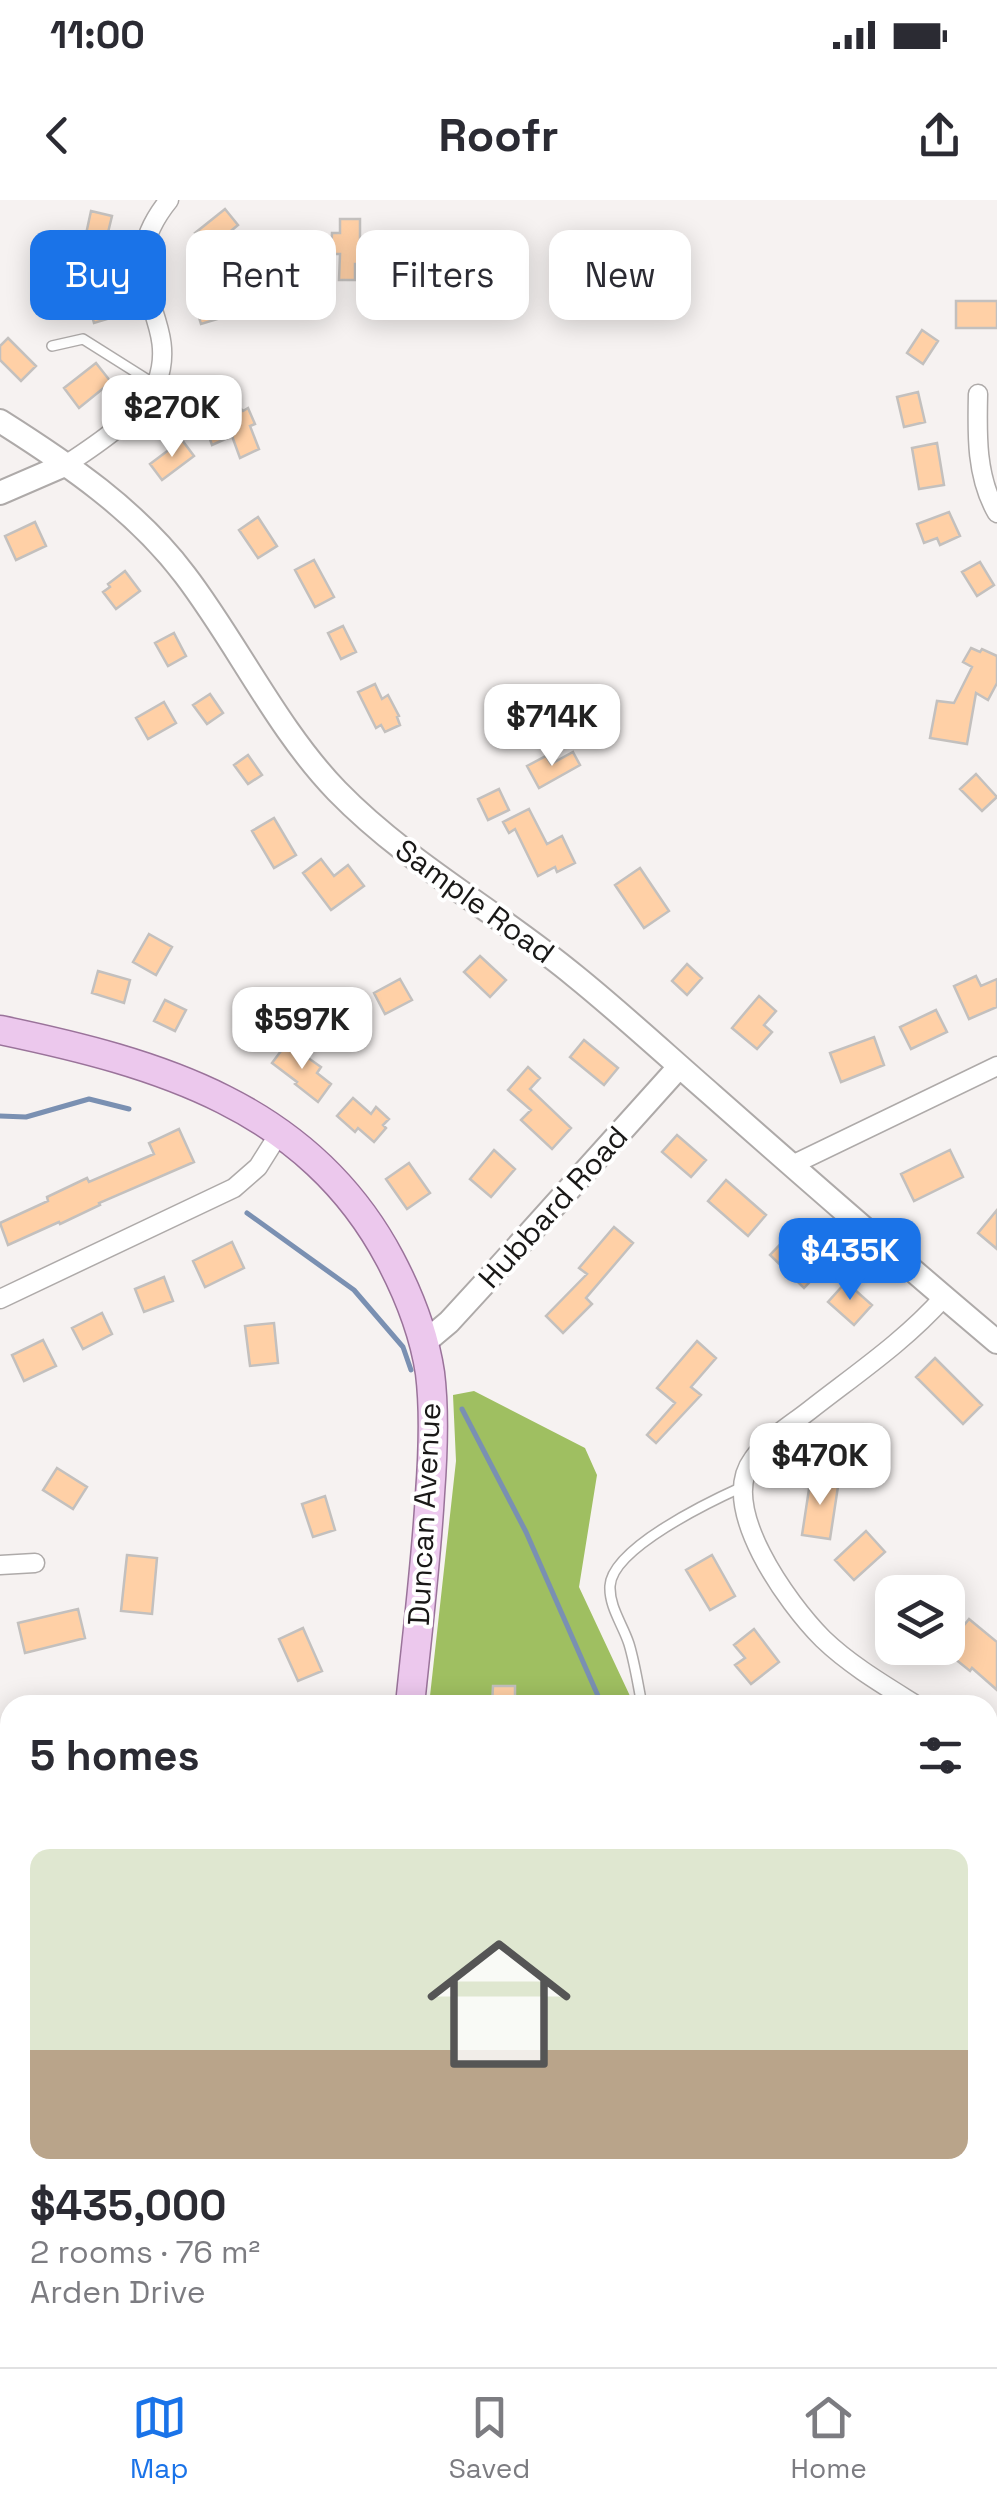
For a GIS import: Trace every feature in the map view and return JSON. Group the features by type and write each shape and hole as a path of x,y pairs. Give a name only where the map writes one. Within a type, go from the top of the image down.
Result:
{"main road":[{"name":"Duncan Avenue","path":"0,1030 164,1074 240,1108 280,1132 320,1165 368,1222 414,1310 424,1343 432,1399 429,1522 411,1695"}],"street":[{"path":"0,493 66,464 97,444 145,401 156,385 160,345 142,262 147,235 169,200"},
{"path":"978,394 980,463 997,514"},
{"name":"Sample Road","path":"0,421 66,464 138,523 183,572 289,731 336,790 394,842 572,973 997,1342"},
{"path":"792,1166 997,1066"},
{"name":"Hubbard Road","path":"424,1343 449,1322 679,1067"},
{"path":"0,1299 234,1188 258,1167 280,1132"},
{"path":"901,1695 840,1654 805,1617 756,1543 744,1512 742,1487 750,1463 771,1440 895,1344 944,1297"},
{"path":"0,1565 35,1563"}],"lane":[{"path":"52,346 83,338 156,385"},
{"path":"640,1695 628,1642 613,1605 610,1583 614,1572 650,1537 742,1487"}],"green space":[{"path":"474,1391 585,1448 597,1475 579,1587 630,1695 430,1695 456,1461 453,1395"}],"building":[{"path":"225,209 238,225 232,230 199,230"},
{"path":"91,211 112,216 109,230 87,230"},
{"path":"340,219 360,219 360,230 356,230 355,280 339,280 336,233 340,233"},
{"path":"956,301 997,301 997,328 956,328"},
{"path":"922,330 938,341 923,364 907,353"},
{"path":"8,338 36,366 21,381 0,360 0,346"},
{"path":"96,363 111,382 79,408 64,388"},
{"path":"918,392 925,422 904,427 897,397"},
{"path":"248,408 259,449 240,458 232,436 212,445 205,425"},
{"path":"182,440 194,456 162,480 150,464"},
{"path":"937,443 944,485 919,489 912,448"},
{"path":"949,512 960,536 940,545 937,538 924,543 917,524"},
{"path":"258,517 277,546 258,558 239,530"},
{"path":"35,522 46,546 16,560 5,536"},
{"path":"314,560 334,597 315,607 295,570"},
{"path":"980,562 994,585 977,596 962,572"},
{"path":"125,571 140,591 116,609 103,592"},
{"path":"343,626 356,652 341,659 328,633"},
{"path":"174,633 186,656 168,666 155,643"},
{"path":"971,648 997,656 997,683 988,700 976,693 967,744 930,738 937,701 954,703 972,667 963,662"},
{"path":"375,684 382,699 388,695 399,716 400,725 385,732 381,725 376,728 358,692"},
{"path":"210,694 223,713 207,724 193,705"},
{"path":"164,702 176,723 148,739 136,718"},
{"path":"573,752 580,765 539,788 527,766 546,756 551,764"},
{"path":"248,755 262,775 248,784 234,765"},
{"path":"976,774 997,797 982,811 960,789"},
{"path":"499,789 509,810 488,820 478,799"},
{"path":"529,809 547,844 562,836 575,863 538,876 515,829 509,833 503,822"},
{"path":"274,818 296,855 274,868 252,831"},
{"path":"321,859 334,876 348,865 364,886 331,910 303,873"},
{"path":"640,868 669,911 644,928 615,885"},
{"path":"149,934 172,947 156,975 133,962"},
{"path":"480,956 506,980 490,997 464,972"},
{"path":"687,964 702,978 687,995 672,981"},
{"path":"98,971 130,980 124,1003 92,993"},
{"path":"976,976 981,986 997,979 997,1007 969,1019 954,986"},
{"path":"400,979 412,1000 385,1014 374,993"},
{"path":"759,996 776,1011 764,1025 772,1032 757,1049 732,1028"},
{"path":"165,1000 186,1010 175,1031 154,1021"},
{"path":"936,1010 947,1032 911,1049 900,1027"},
{"path":"874,1037 884,1065 841,1082 830,1053"},
{"path":"584,1040 618,1068 604,1085 570,1057"},
{"path":"287,1043 321,1067 317,1073 331,1084 318,1102 272,1063"},
{"path":"528,1067 540,1078 530,1089 571,1128 552,1149 521,1120 531,1110 508,1090"},
{"path":"353,1098 371,1114 376,1107 389,1119 374,1142 337,1116"},
{"path":"179,1129 194,1162 8,1245 0,1223 87,1178 89,1182 154,1154 149,1143"},
{"path":"677,1135 706,1160 691,1177 662,1152"},
{"path":"494,1150 515,1169 491,1197 470,1179"},
{"path":"950,1150 963,1177 914,1201 901,1174"},
{"path":"409,1163 430,1193 407,1209 386,1179"},
{"path":"726,1180 766,1215 748,1236 708,1201"},
{"path":"997,1210 997,1249 978,1233"},
{"path":"614,1227 633,1243 586,1298 592,1304 563,1333 546,1316 587,1274 579,1268"},
{"path":"790,1234 824,1267 804,1288 770,1255"},
{"path":"232,1242 244,1268 205,1287 193,1261"},
{"path":"164,1277 173,1301 144,1312 135,1289"},
{"path":"846,1282 872,1305 854,1325 828,1302"},
{"path":"102,1313 112,1334 83,1349 72,1328"},
{"path":"274,1323 278,1363 250,1366 245,1326"},
{"path":"43,1340 56,1366 24,1381 12,1355"},
{"path":"697,1341 716,1358 691,1387 701,1395 656,1443 647,1435 675,1403 657,1388"},
{"path":"935,1358 982,1405 963,1424 916,1377"},
{"path":"57,1468 87,1487 73,1509 43,1490"},
{"path":"811,1476 839,1480 830,1539 802,1535"},
{"path":"325,1496 335,1530 313,1537 302,1504"},
{"path":"866,1531 885,1552 854,1580 835,1560"},
{"path":"127,1555 157,1558 152,1614 121,1611"},
{"path":"712,1555 735,1596 710,1610 686,1570"},
{"path":"78,1609 85,1638 25,1653 18,1623"},
{"path":"969,1619 997,1642 997,1690 972,1668 970,1671 963,1665 965,1624"},
{"path":"303,1628 322,1671 298,1681 279,1639"},
{"path":"754,1629 779,1662 751,1684 735,1665 745,1658 734,1645"},
{"path":"493,1686 515,1686 515,1695 493,1695"}],"waterway":[{"path":"0,1116 26,1117 89,1099 129,1109"},
{"path":"247,1213 354,1290 403,1347 411,1370"},
{"path":"462,1409 526,1532 598,1695"}]}
